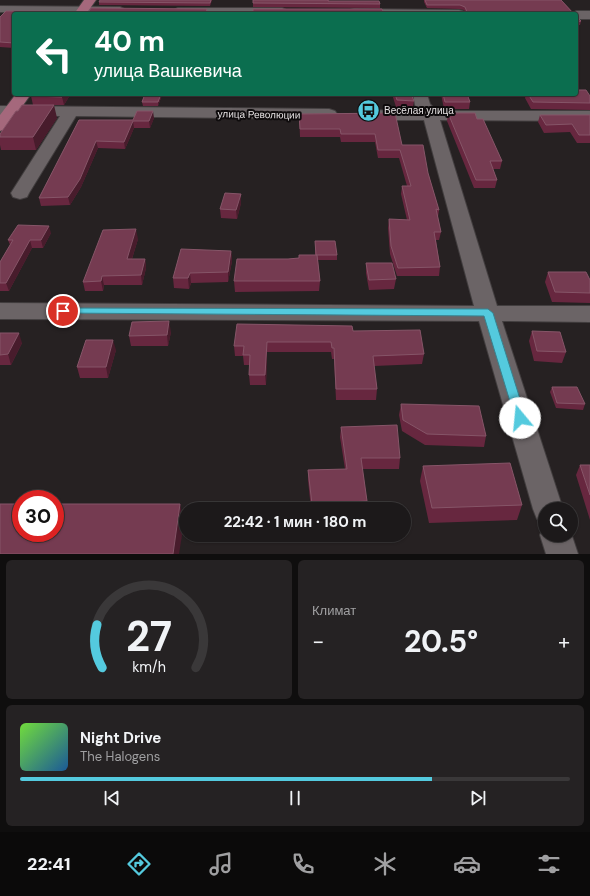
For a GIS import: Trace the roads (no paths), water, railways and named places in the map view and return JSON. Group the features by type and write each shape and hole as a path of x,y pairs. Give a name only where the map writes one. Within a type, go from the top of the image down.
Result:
{"main road":[{"path":"81,12 90,0"},
{"path":"0,126 5,111 22,96"}],"street":[{"path":"395,0 396,12"},
{"path":"0,9 81,12 134,11"},
{"path":"166,11 293,12"},
{"path":"578,15 590,15"},
{"path":"421,96 423,105 431,115 488,313 546,502"},
{"name":"улица Революции","path":"5,111 590,116"},
{"path":"20,193 71,112"},
{"path":"0,311 590,314"},
{"path":"558,542 562,554"}],"place":[{"name":"Весёлая улица","path":"369,110"}]}
